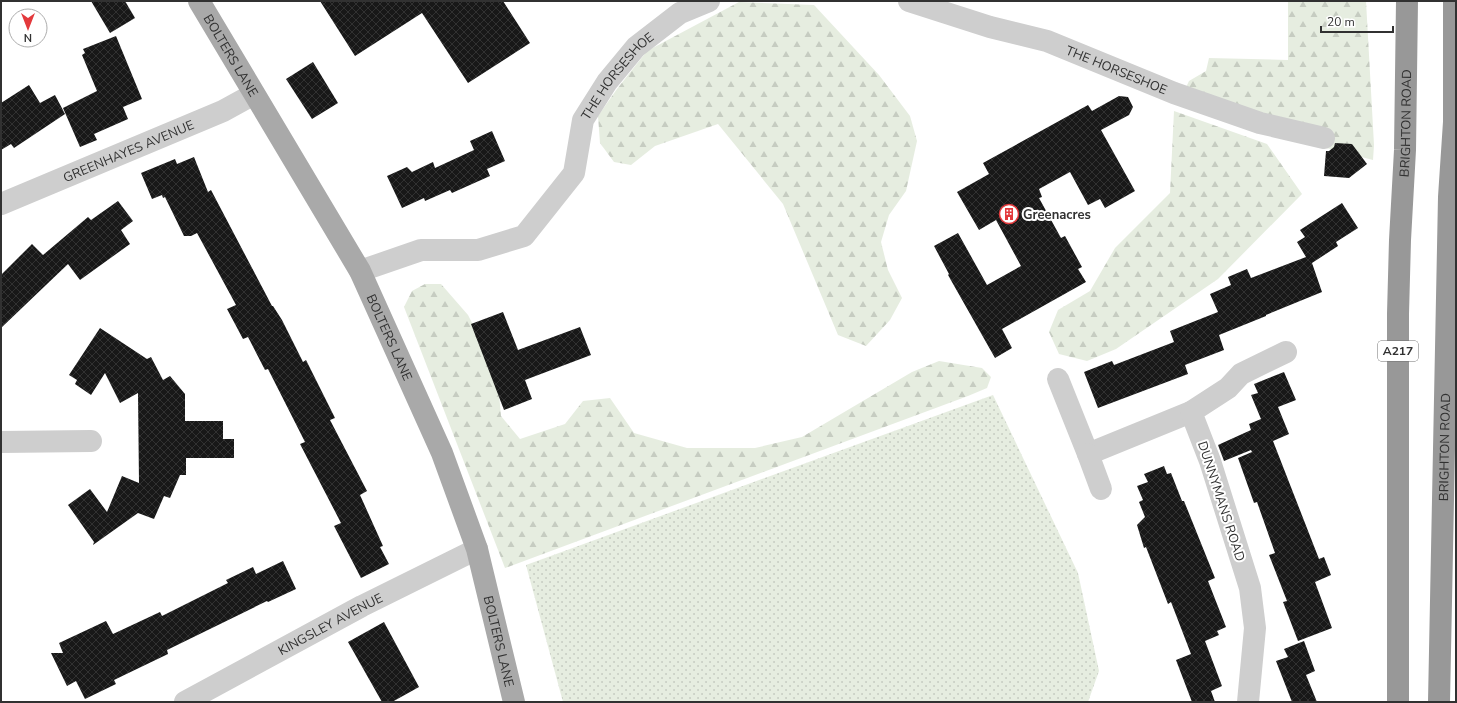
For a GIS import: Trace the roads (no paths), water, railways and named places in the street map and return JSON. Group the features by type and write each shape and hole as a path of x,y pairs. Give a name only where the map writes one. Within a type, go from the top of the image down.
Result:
{"highway":[{"name":"BRIGHTON ROAD","path":"1398,702 1398,314 1405,150 1407,1"},
{"name":"BRIGHTON ROAD","path":"1439,702 1448,197 1454,122 1454,1"}],"main road":[{"name":"BOLTERS LANE","path":"199,1 360,271 442,453 477,549 514,702"}],"street":[{"name":"THE HORSESHOE","path":"360,271 421,250 478,250 524,236 574,172 583,120 606,82 636,47 680,13 709,1"},
{"name":"THE HORSESHOE","path":"909,1 990,27 1047,41 1174,93 1260,123 1324,138"},
{"name":"GREENHAYES AVENUE","path":"1,204 223,111 254,94"},
{"path":"1088,454 1191,412 1228,388 1241,374 1286,352"},
{"path":"1058,379 1101,489"},
{"name":"DUNNYMANS ROAD","path":"1191,412 1210,461 1250,588 1255,628 1248,702"},
{"path":"1,442 91,441"},
{"name":"KINGSLEY AVENUE","path":"185,702 362,606 477,549"}],"place":[{"name":"Greenacres","path":"1009,214"}]}
